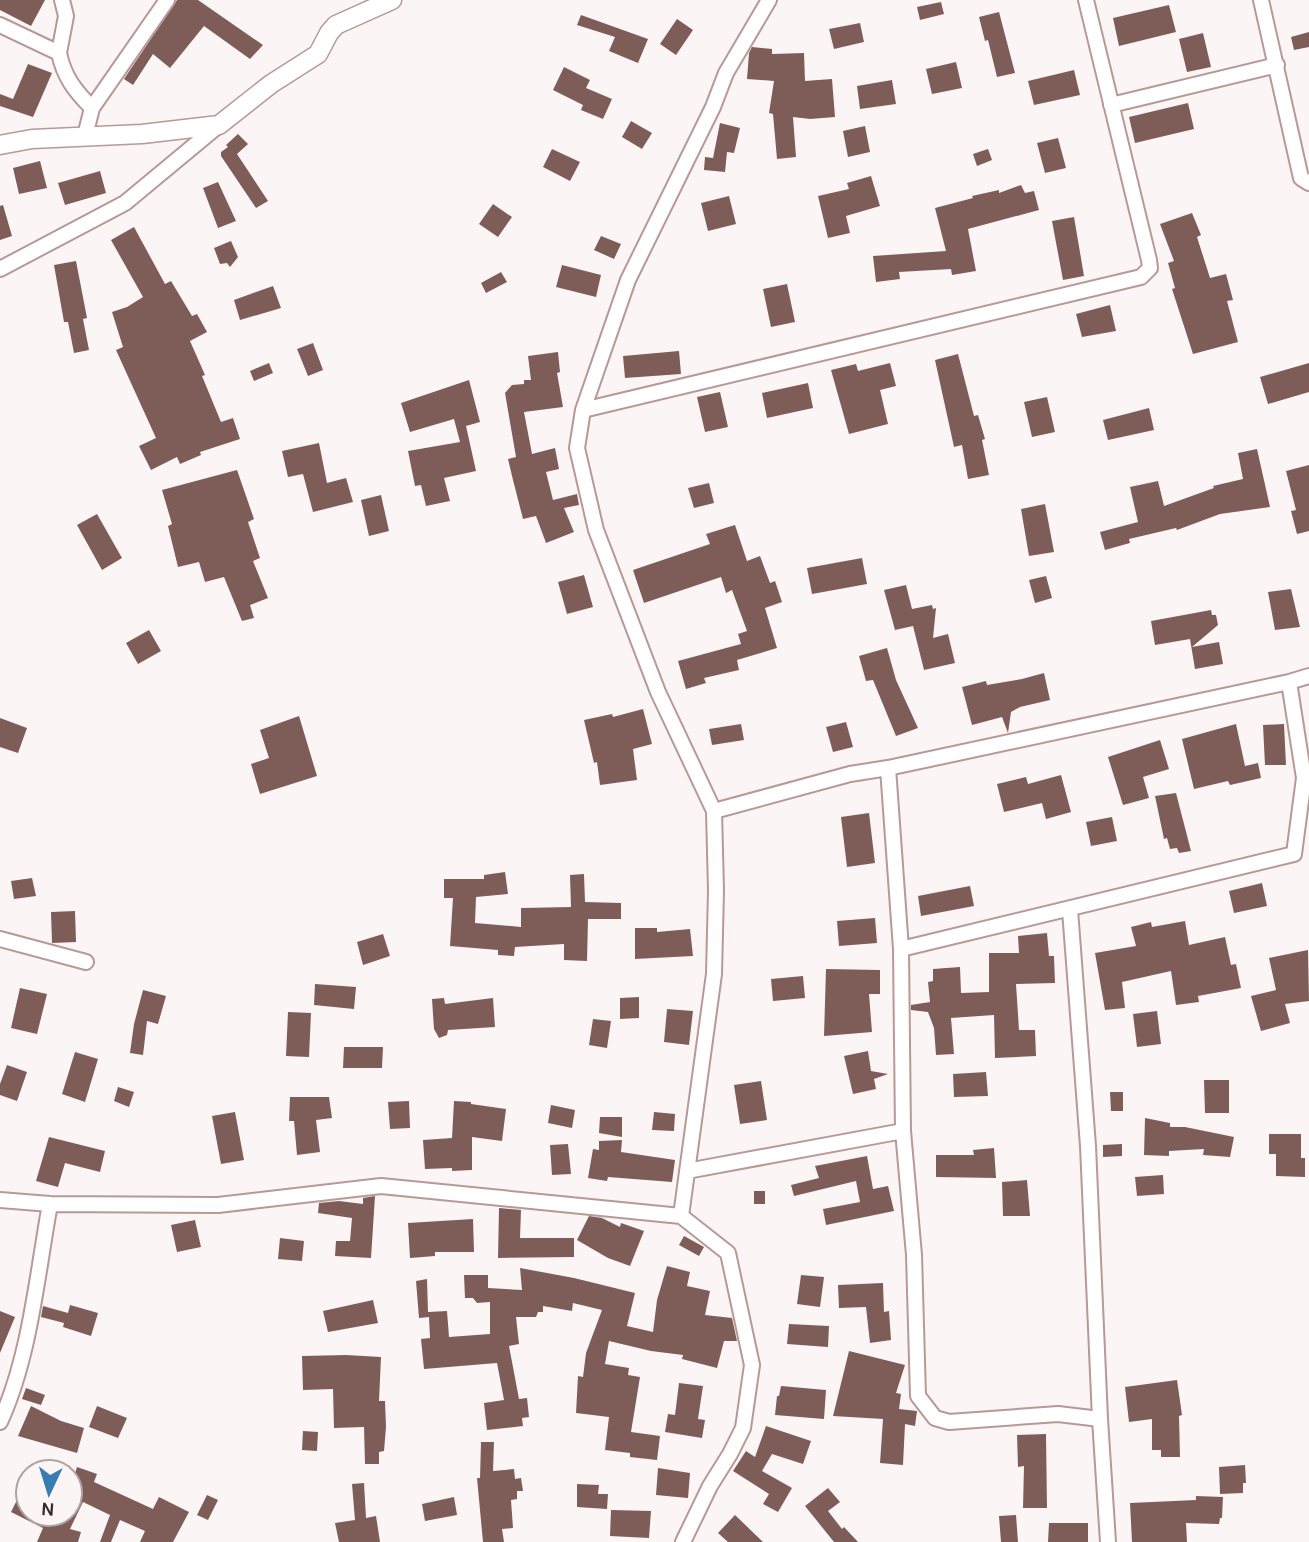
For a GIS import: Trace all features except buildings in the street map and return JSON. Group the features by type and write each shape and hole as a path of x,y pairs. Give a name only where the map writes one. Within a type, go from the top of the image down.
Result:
{"street":[{"path":"62,0 66,16 59,53 62,67 72,89 92,108"},
{"path":"85,136 92,108 167,0"},
{"path":"0,269 125,203 271,84 318,54 336,25 392,0"},
{"path":"681,1216 714,974 714,811 658,692 596,530 577,448 583,410 628,280 713,107 726,73 769,0"},
{"path":"583,410 1141,277 1150,268 1149,260 1086,0"},
{"path":"1261,0 1301,178 1309,184"},
{"path":"0,25 59,53"},
{"path":"1111,105 1277,65"},
{"path":"0,145 32,138 142,134 219,125"},
{"path":"714,811 850,774 1309,676"},
{"path":"901,949 1294,854 1306,777 1289,682"},
{"path":"888,768 901,949 904,1131 914,1255 918,1396 935,1419 949,1422 1058,1414 1100,1419"},
{"path":"1070,910 1088,1146 1108,1542"},
{"path":"0,939 86,962"},
{"path":"687,1171 904,1131"},
{"path":"0,1200 50,1205 218,1205 381,1186 681,1216 728,1253 752,1366 743,1428 710,1486 683,1542"},
{"path":"0,1422 14,1385 25,1342 50,1205"}]}
